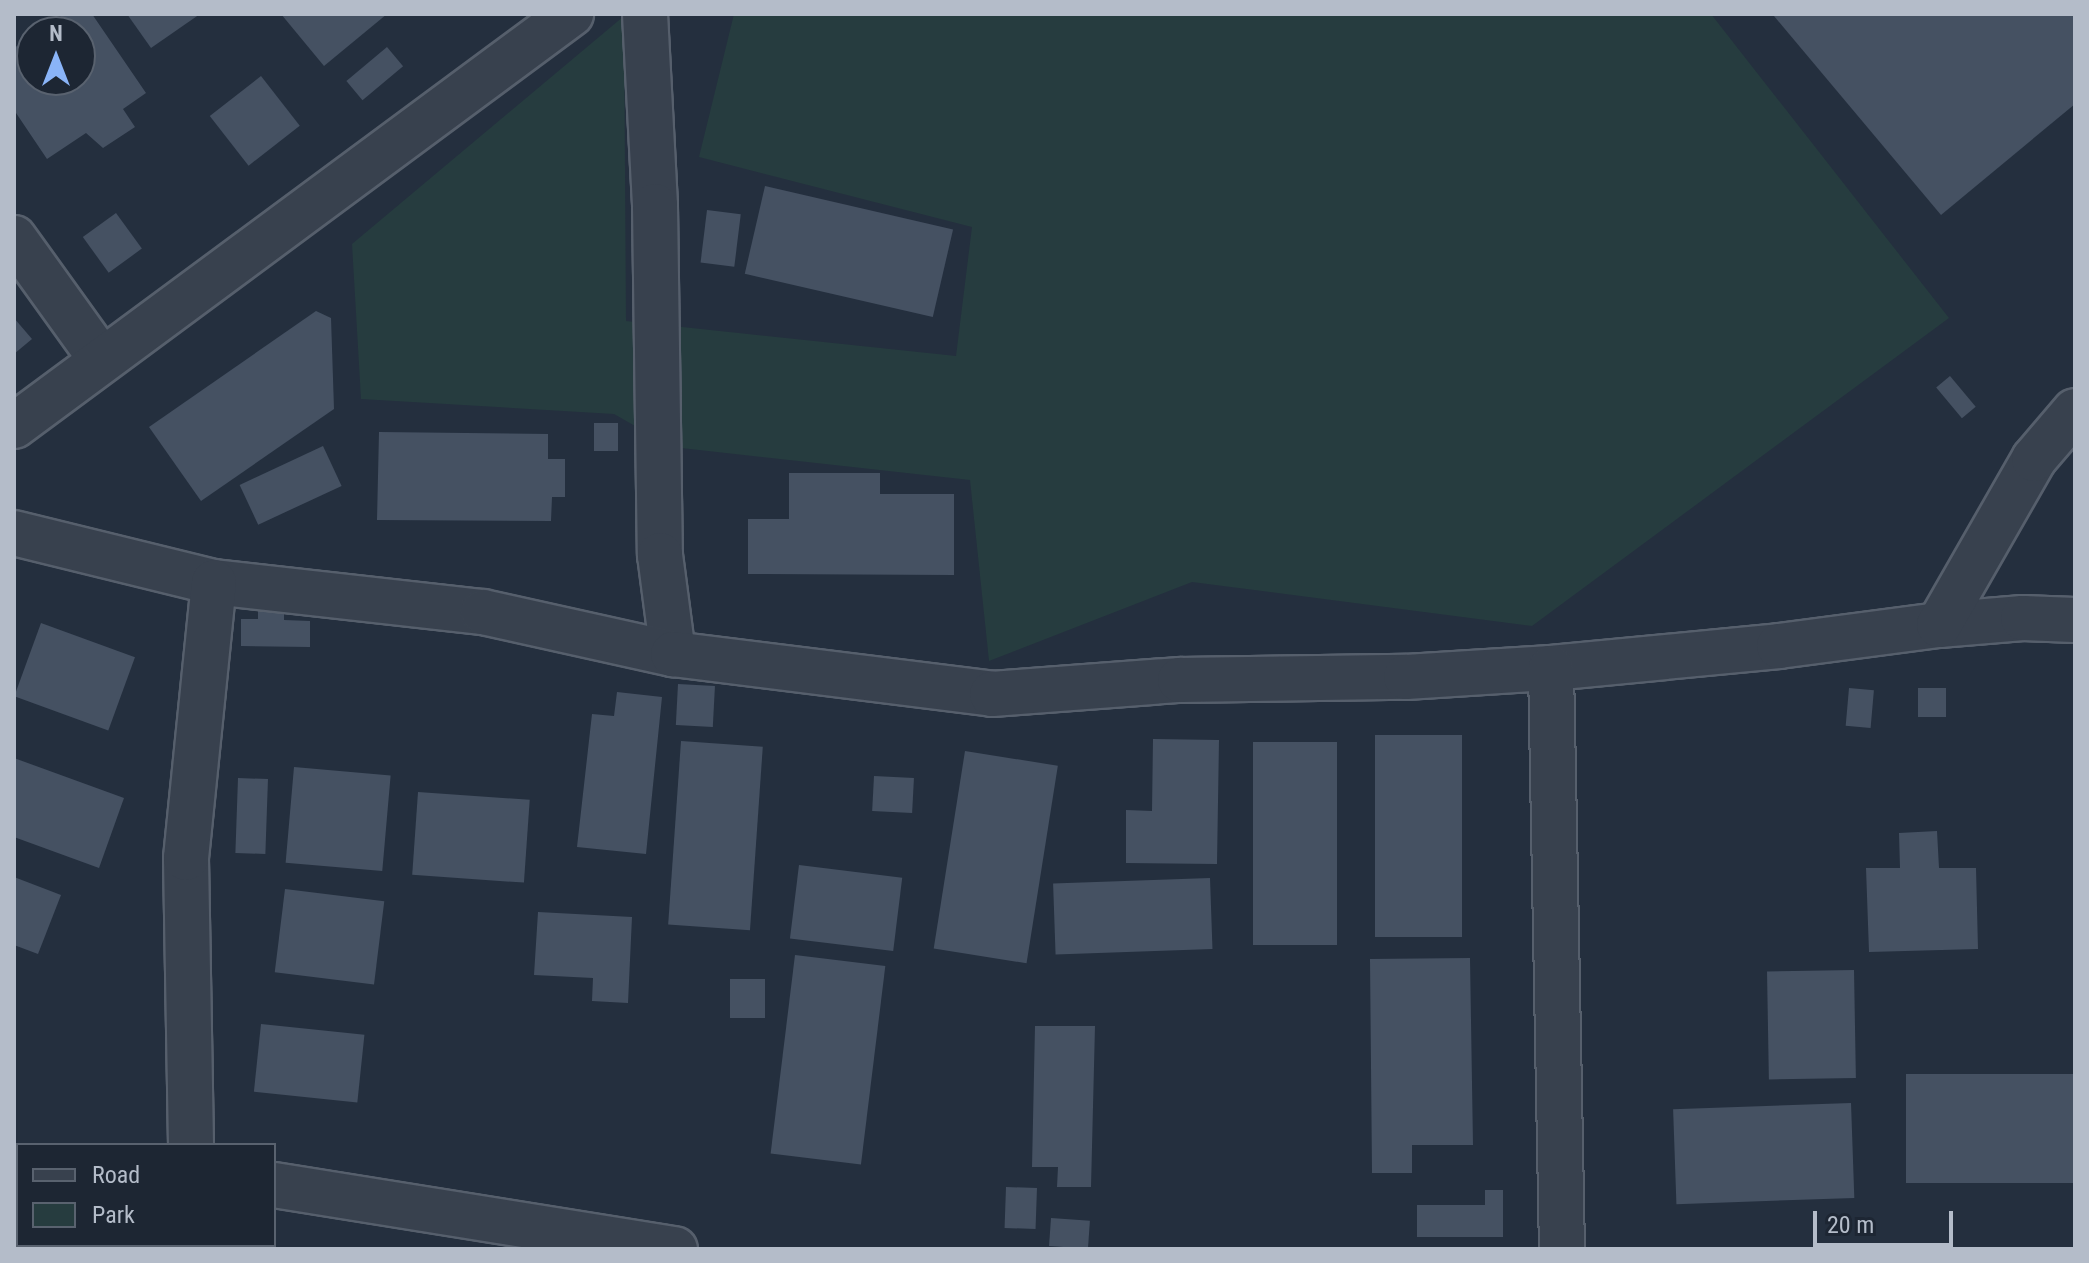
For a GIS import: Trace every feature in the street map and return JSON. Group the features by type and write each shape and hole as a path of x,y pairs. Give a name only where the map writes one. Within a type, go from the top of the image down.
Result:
{"street":[{"path":"14,426 571,14"},
{"path":"645,14 655,206 660,555 673,654"},
{"path":"14,238 101,359"},
{"path":"1939,625 2034,459 2075,411"},
{"path":"14,533 214,582 483,612 673,654 992,694 1180,680 1406,677 1551,668 1779,646 1939,625 2023,618 2075,620"},
{"path":"191,1143 186,858 214,582"},
{"path":"1551,668 1562,1249"},
{"path":"276,1185 675,1249"}],"green space":[{"path":"734,14 1711,14 1949,318 1532,626 1192,582 989,661 970,480 672,447 614,414 361,399 352,244 624,16 626,321 956,356 972,227 699,157"}],"building":[{"path":"92,14 93,16 61,16"},
{"path":"127,14 200,14 151,48"},
{"path":"281,14 387,14 324,66"},
{"path":"2075,14 2075,104 1941,215 1774,16"},
{"path":"96,20 146,93 123,109 135,127 103,148 86,133 47,159 14,110 16,47 16,96 96,96"},
{"path":"387,47 403,66 362,100 346,81"},
{"path":"261,76 300,126 249,166 210,116"},
{"path":"765,186 953,229 933,317 745,274"},
{"path":"707,210 741,214 734,267 701,263"},
{"path":"116,213 142,249 109,273 83,237"},
{"path":"316,311 331,318 334,409 201,501 149,427"},
{"path":"14,318 32,339 14,354"},
{"path":"1950,376 1976,407 1962,418 1936,388"},
{"path":"594,423 618,423 618,451 594,451"},
{"path":"379,432 548,434 548,459 565,459 565,497 552,497 551,521 377,520"},
{"path":"323,446 342,486 258,525 240,485"},
{"path":"789,473 880,473 880,494 954,494 954,575 748,574 748,519 789,519"},
{"path":"258,610 284,610 284,620 310,621 310,647 241,646 241,619 258,619"},
{"path":"41,623 135,657 108,730 14,696"},
{"path":"678,684 715,686 713,727 676,725"},
{"path":"1849,688 1874,690 1871,728 1846,726"},
{"path":"1918,688 1946,688 1946,717 1918,717"},
{"path":"617,692 662,697 646,854 577,847 592,714 614,716"},
{"path":"1375,735 1462,735 1462,937 1375,937"},
{"path":"1153,739 1219,740 1217,864 1126,863 1126,810 1152,811"},
{"path":"681,741 763,747 750,930 668,925"},
{"path":"1253,742 1337,742 1337,945 1253,945"},
{"path":"965,751 1058,766 1027,963 934,949"},
{"path":"14,758 124,798 99,868 14,837"},
{"path":"294,767 391,775 382,871 286,863"},
{"path":"874,776 914,778 912,813 872,811"},
{"path":"238,778 268,779 265,854 235,853"},
{"path":"418,792 530,800 524,883 412,875"},
{"path":"1937,831 1939,868 1976,868 1978,949 1869,952 1866,868 1900,868 1899,833"},
{"path":"799,865 902,878 893,951 790,938"},
{"path":"14,877 61,895 38,954 14,945"},
{"path":"1210,878 1212,949 1056,954 1053,883"},
{"path":"285,889 384,901 374,985 275,972"},
{"path":"538,912 632,917 628,1003 592,1001 593,978 534,975"},
{"path":"795,955 885,966 861,1165 771,1154"},
{"path":"1470,958 1473,1145 1412,1145 1412,1173 1372,1173 1370,959"},
{"path":"1854,970 1856,1078 1769,1080 1767,972"},
{"path":"730,979 765,979 765,1018 730,1018"},
{"path":"261,1024 364,1035 357,1102 254,1092"},
{"path":"1035,1026 1095,1026 1091,1187 1057,1187 1058,1167 1032,1167"},
{"path":"1906,1074 2075,1074 2075,1183 1906,1183"},
{"path":"1851,1103 1854,1198 1676,1204 1673,1109"},
{"path":"1006,1187 1037,1188 1036,1229 1005,1228"},
{"path":"1485,1190 1503,1190 1503,1237 1417,1237 1417,1205 1485,1205"},
{"path":"1051,1218 1090,1221 1088,1249 1049,1246"},
{"path":"144,1247 148,1249 20,1249"}]}
